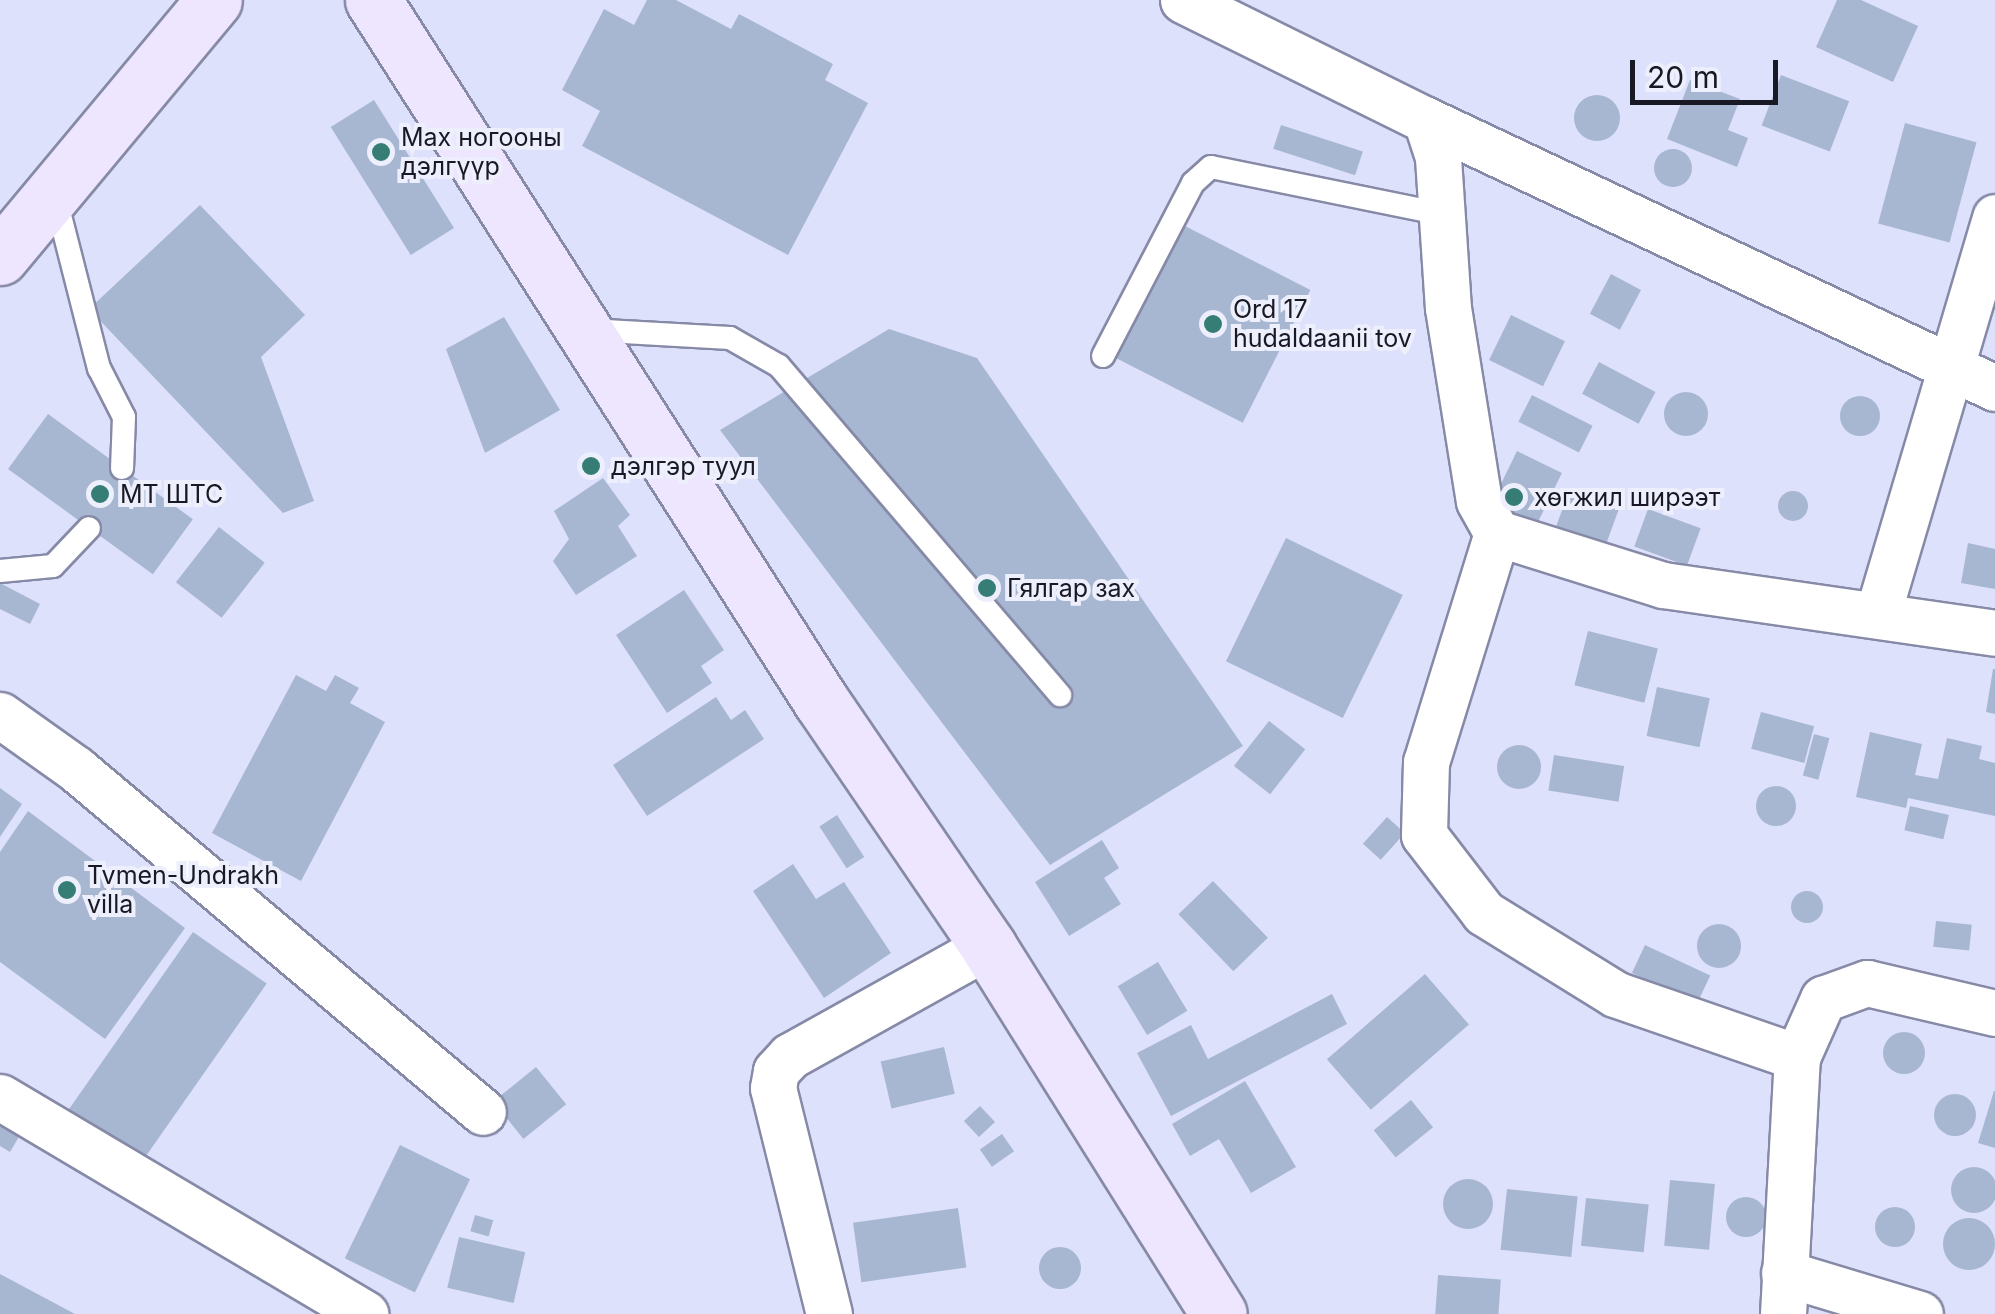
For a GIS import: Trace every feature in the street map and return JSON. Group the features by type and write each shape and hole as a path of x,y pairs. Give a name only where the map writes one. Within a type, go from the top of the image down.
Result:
{"main road":[{"path":"2,250 214,0"},
{"path":"373,0 821,701 988,946 1219,1314"}],"street":[{"path":"1183,0 1950,372 1995,388"},
{"path":"1426,120 1438,158 1448,308 1479,501 1497,533 1663,585 1878,613 1995,633"},
{"path":"1878,613 1995,217"},
{"path":"1497,533 1426,762 1424,835 1484,913 1615,994 1798,1057"},
{"path":"0,715 91,782 483,1112"},
{"path":"829,1314 773,1088 776,1072 790,1056 988,946"},
{"path":"1920,1314 1783,1294 1798,1057 1823,999 1867,983 1995,1013"},
{"path":"0,1097 366,1314"}],"lane":[{"path":"1103,356 1193,183 1211,168 1442,214"},
{"path":"53,188 99,368 124,418 122,468"},
{"path":"586,330 730,338 778,366 1060,695"},
{"path":"0,571 53,566 89,528"}],"building":[{"path":"647,0 676,0 731,29 739,14 833,64 825,80 868,103 788,255 582,146 600,111 562,90 604,9 634,25"},
{"path":"1837,0 1861,0 1918,26 1893,82 1816,47"},
{"path":"1781,75 1849,101 1830,152 1762,125"},
{"path":"1690,80 1740,99 1728,130 1748,138 1737,167 1667,139"},
{"path":"1597,95 1614,101 1620,118 1614,135 1597,141 1580,135 1574,118 1580,101"},
{"path":"374,100 454,228 411,255 331,127"},
{"path":"1905,123 1976,142 1950,243 1878,223"},
{"path":"1281,125 1363,152 1355,175 1273,149"},
{"path":"1673,149 1686,155 1692,168 1686,181 1673,187 1660,181 1654,168 1660,155"},
{"path":"200,205 305,315 261,357 314,501 283,513 89,309"},
{"name":"Ord 17 hudaldaanii tov","path":"1183,225 1310,290 1243,423 1115,358"},
{"path":"1611,274 1641,290 1620,330 1590,314"},
{"path":"1511,315 1565,341 1543,386 1489,360"},
{"path":"504,317 560,410 485,453 446,349"},
{"name":"Гялгар зах","path":"889,329 977,358 1243,746 1050,865 720,430"},
{"path":"1599,362 1656,392 1639,424 1582,394"},
{"path":"1686,392 1701,399 1708,414 1701,429 1686,436 1671,429 1664,414 1671,399"},
{"path":"1532,395 1593,426 1579,453 1518,422"},
{"path":"1860,396 1874,402 1880,416 1874,430 1860,436 1846,430 1840,416 1846,402"},
{"path":"48,414 193,519 153,574 8,469"},
{"path":"1517,451 1562,473 1535,529 1490,507"},
{"path":"603,478 630,515 618,526 637,556 576,595 553,561 569,539 554,511"},
{"path":"1569,491 1619,509 1604,550 1554,532"},
{"path":"1793,491 1804,495 1808,506 1804,517 1793,521 1782,517 1778,506 1782,495"},
{"path":"1648,509 1701,528 1687,566 1634,547"},
{"path":"219,527 265,563 222,618 176,582"},
{"path":"1286,538 1403,595 1343,718 1226,661"},
{"path":"1968,543 1995,549 1995,589 1961,583"},
{"path":"0,583 40,604 30,624 0,609"},
{"path":"684,590 724,650 701,666 712,683 667,713 616,635"},
{"path":"1588,631 1658,648 1644,703 1574,685"},
{"path":"1995,669 1995,714 1986,712"},
{"path":"296,675 326,691 335,675 359,688 350,703 385,722 301,881 212,833"},
{"path":"1657,687 1710,698 1699,747 1647,736"},
{"path":"716,697 731,720 745,710 764,739 647,816 613,765"},
{"path":"1761,712 1814,726 1804,763 1751,749"},
{"path":"1269,721 1305,749 1270,794 1234,766"},
{"path":"1870,732 1922,744 1915,775 1938,779 1947,738 1982,746 1979,759 1995,763 1995,816 1908,798 1906,808 1856,797"},
{"path":"1814,734 1829,738 1818,780 1803,776"},
{"path":"1519,745 1534,752 1541,767 1534,782 1519,789 1504,782 1497,767 1504,752"},
{"path":"1554,755 1624,766 1618,802 1548,791"},
{"path":"1776,786 1790,792 1796,806 1790,820 1776,826 1762,820 1756,806 1762,792"},
{"path":"0,788 22,804 0,837"},
{"path":"1910,806 1949,815 1943,839 1904,830"},
{"name":"Tvmen-Undrakh villa","path":"28,811 185,928 105,1039 0,962 0,852"},
{"path":"837,815 864,857 847,868 819,826"},
{"path":"1387,817 1405,833 1381,860 1363,844"},
{"path":"1102,840 1119,868 1104,878 1121,904 1069,936 1035,882"},
{"path":"793,864 816,899 844,882 891,953 824,998 753,891"},
{"path":"1213,881 1268,938 1233,971 1178,914"},
{"path":"1807,891 1818,896 1823,907 1818,918 1807,923 1796,918 1791,907 1796,896"},
{"path":"1936,921 1972,925 1969,951 1933,947"},
{"path":"1719,924 1735,930 1741,946 1735,962 1719,968 1703,962 1697,946 1703,930"},
{"name":"Tvmen-Undrakh villa","path":"193,932 267,984 137,1170 63,1118"},
{"path":"1645,945 1710,975 1697,1004 1632,973"},
{"path":"1158,962 1187,1011 1147,1035 1118,986"},
{"path":"1425,974 1469,1025 1371,1110 1327,1059"},
{"path":"1332,994 1347,1024 1171,1116 1137,1053 1191,1025 1208,1059"},
{"path":"1904,1032 1919,1038 1925,1053 1919,1068 1904,1074 1889,1068 1883,1053 1889,1038"},
{"path":"944,1047 955,1094 891,1108 881,1062"},
{"path":"536,1067 566,1104 523,1139 493,1102"},
{"path":"1245,1081 1296,1167 1251,1193 1219,1139 1190,1156 1172,1124"},
{"path":"1995,1091 1995,1148 1978,1143"},
{"path":"1955,1094 1970,1100 1976,1115 1970,1130 1955,1136 1940,1130 1934,1115 1940,1100"},
{"path":"1411,1100 1433,1127 1396,1157 1374,1130"},
{"path":"980,1106 995,1122 979,1137 964,1121"},
{"path":"0,1123 20,1135 10,1152 0,1146"},
{"path":"1002,1134 1014,1151 992,1167 980,1149"},
{"path":"400,1145 470,1179 415,1292 345,1258"},
{"path":"1974,1167 1990,1174 1997,1190 1990,1206 1974,1213 1958,1206 1951,1190 1958,1174"},
{"path":"1458,1180 1478,1180 1492,1194 1492,1214 1478,1228 1458,1228 1444,1214 1444,1194"},
{"path":"1670,1180 1715,1184 1709,1250 1664,1246"},
{"path":"1507,1189 1578,1196 1571,1257 1501,1250"},
{"path":"1746,1197 1760,1203 1766,1217 1760,1231 1746,1237 1732,1231 1726,1217 1732,1203"},
{"path":"1586,1198 1649,1205 1644,1252 1581,1246"},
{"path":"1895,1207 1909,1213 1915,1227 1909,1241 1895,1247 1881,1241 1875,1227 1881,1213"},
{"path":"958,1208 966,1267 861,1282 853,1223"},
{"path":"475,1215 493,1220 489,1237 470,1231"},
{"path":"1969,1218 1987,1226 1995,1244 1987,1262 1969,1270 1951,1262 1943,1244 1951,1226"},
{"path":"459,1237 525,1252 514,1303 447,1288"},
{"path":"1060,1247 1075,1253 1081,1268 1075,1283 1060,1289 1045,1283 1039,1268 1045,1253"},
{"path":"0,1274 75,1314 0,1314"},
{"path":"1438,1275 1501,1279 1498,1314 1435,1314"}],"place":[{"name":"Мах ногооны дэлгүүр","path":"381,152"},
{"name":"Ord 17 hudaldaanii tov","path":"1213,324"},
{"name":"дэлгэр туул","path":"591,466"},
{"name":"МТ ШТС","path":"100,494"},
{"name":"хөгжил ширээт","path":"1514,497"},
{"name":"Гялгар зах","path":"987,588"},
{"name":"Tvmen-Undrakh villa","path":"67,890"}]}
